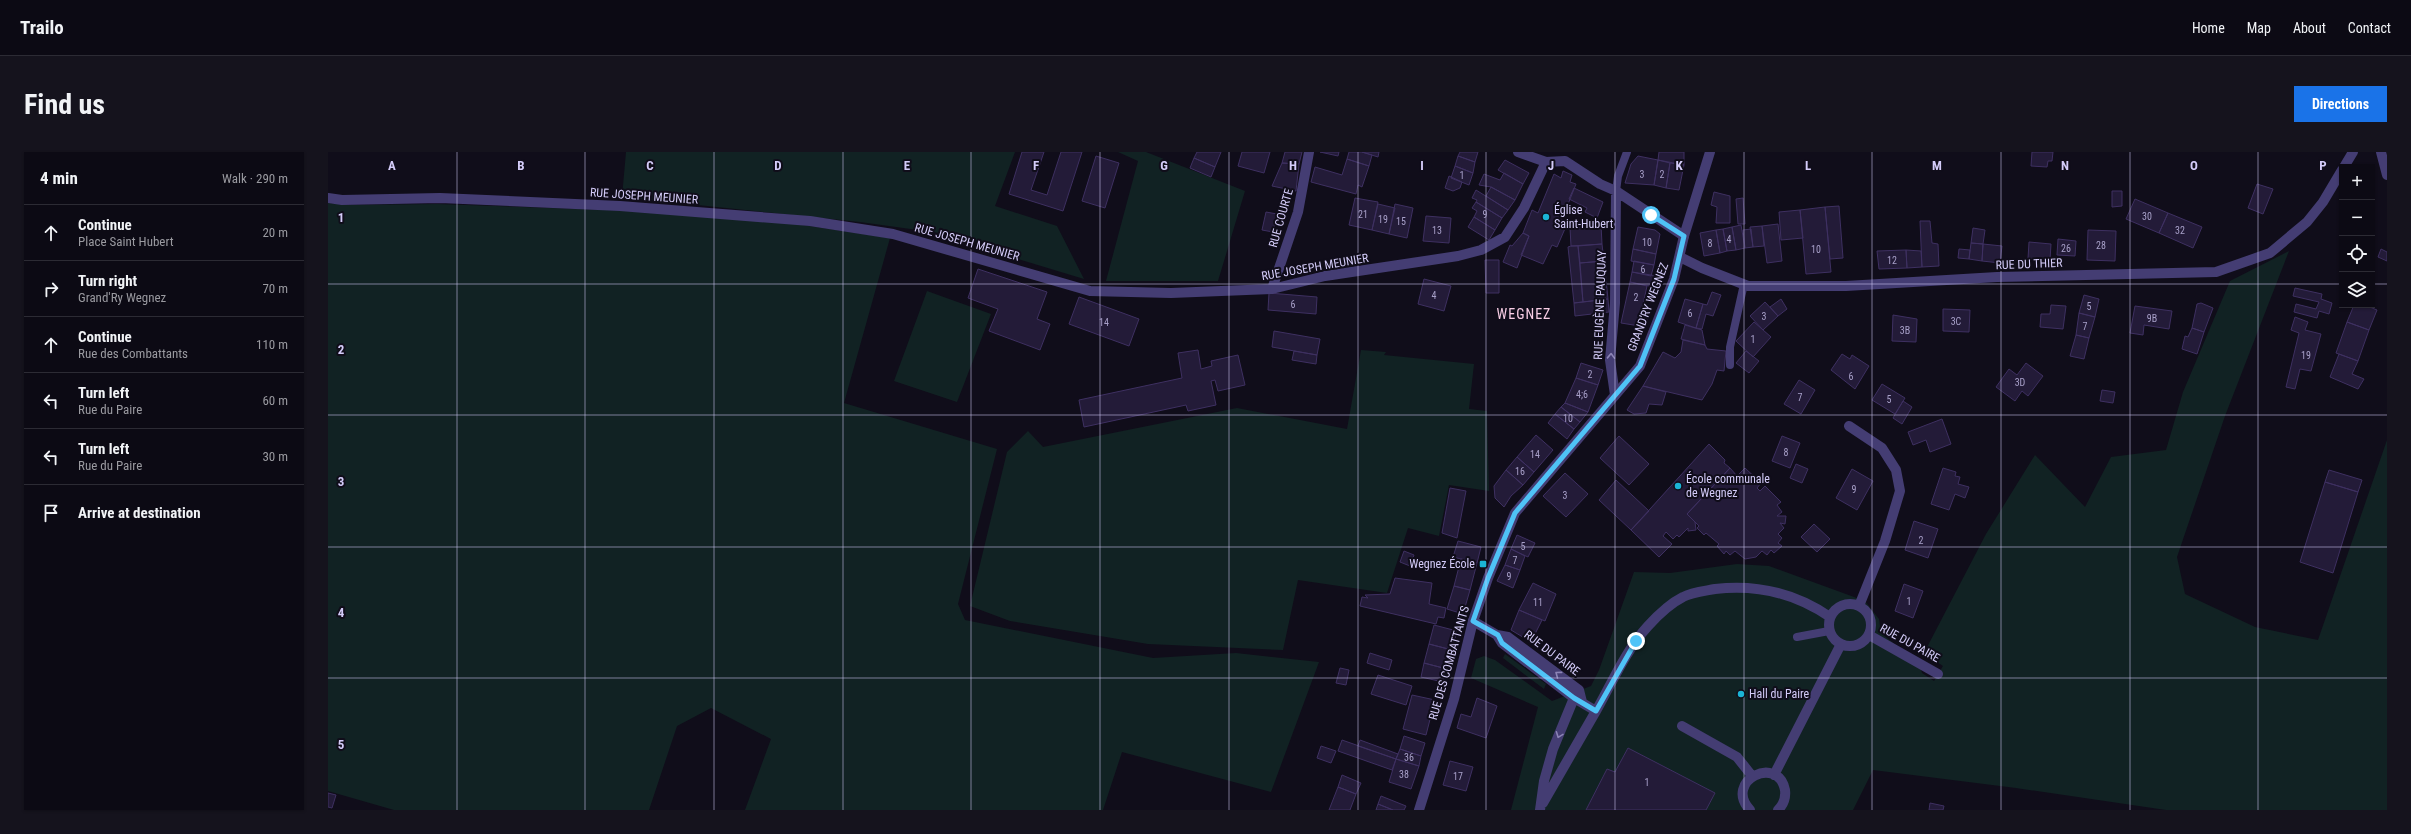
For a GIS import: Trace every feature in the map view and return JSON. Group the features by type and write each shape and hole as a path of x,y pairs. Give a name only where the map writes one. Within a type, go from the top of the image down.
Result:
{"street":[{"name":"RUE COURTE","path":"1272,289 1298,212 1309,152"},
{"path":"1518,152 1546,162 1565,161 1600,184 1616,191 1684,236"},
{"name":"GRAND'RY WEGNEZ","path":"1615,395 1640,366 1674,279 1684,236 1710,152"},
{"path":"2346,164 2353,152"},
{"path":"2381,152 2387,175"},
{"name":"RUE JOSEPH MEUNIER","path":"328,198 342,200 440,198 612,206 810,221 893,234 1090,291 1171,293 1272,289 1325,276 1458,256 1481,250 1505,237 1524,208 1546,162"},
{"name":"RUE DU THIER","path":"1680,258 1744,284 1846,286 1997,277 2216,272 2270,253 2307,222 2323,202 2339,175"},
{"name":"RUE EUGÈNE PAUQUAY","path":"1615,395 1610,360 1615,304 1616,191"},
{"name":"RUE DES COMBATTANTS","path":"1419,810 1454,699 1473,621 1488,578 1515,513 1615,395"},
{"path":"1774,775 1841,644 1829,630 1830,617 1834,611 1845,604 1859,606 1885,541 1900,491 1896,470 1882,448 1849,426"},
{"path":"1541,807 1636,641 1647,627 1664,610 1684,596 1720,589 1761,588 1786,594 1812,605 1830,617"},
{"name":"RUE DU PAIRE","path":"1841,644 1854,646 1869,635 1871,621 1865,609 1859,606"},
{"name":"RUE DU PAIRE","path":"1473,621 1498,635 1502,643 1578,700 1596,711"},
{"name":"RUE DU PAIRE","path":"1869,635 1938,674"},
{"path":"1541,807 1544,781 1553,749 1578,700"},
{"path":"1682,726 1737,756 1752,776"},
{"path":"1750,810 1745,804 1742,792 1748,780 1752,776 1763,772 1774,775 1780,779 1786,793 1778,810"}],"lane":[{"path":"1616,191 1618,176 1627,152"},
{"path":"1730,365 1730,347 1744,284"},
{"path":"1797,637 1829,630"}],"shaded area":[{"path":"626,152 1015,152 995,206 1057,226 1084,279 1018,259 961,236 860,222 622,197"},
{"path":"1118,152 1146,152 1245,191 1218,281 1106,281 1138,161"},
{"path":"328,203 348,205 437,204 635,211 789,223 890,238 844,403 997,449 958,604 965,620 1153,658 1236,653 1319,662 1271,792 1122,752 1103,810 745,810 771,739 711,708 677,726 649,810 394,810 328,791"},
{"path":"2289,251 2225,416 2177,557 2185,594 2255,627 2318,640 2387,440 2387,810 2166,810 2016,788 1873,770 1853,810 1511,810 1538,707 1471,678 1476,659 1484,656 1495,660 1552,701 1591,686 1599,670 1634,572 1670,573 1737,564 1769,566 1865,601 1879,619 1881,633 1919,664 1922,673 1934,681 1943,666 1924,653 1986,534 2035,455 2085,507 2111,457 2166,450 2183,392 2230,281"},
{"path":"927,291 991,314 957,402 894,381"},
{"path":"1361,350 1386,352 1384,355 1474,364 1469,409 1487,411 1489,491 1449,485 1439,536 1408,528 1387,593 1298,580 1283,650 1148,644 1010,621 970,606 1007,452 1028,431 1043,447 1237,408 1347,429"},
{"path":"1505,654 1546,684 1544,689 1503,658"}],"building":[{"path":"1022,152 1044,152 1031,190 1047,195 1061,152 1082,152 1063,211 1009,194"},
{"path":"1197,152 1221,152 1215,167 1194,158"},
{"path":"1242,152 1270,152 1264,173 1238,166"},
{"path":"1285,152 1302,152 1299,164 1282,163"},
{"path":"1320,152 1339,152 1338,156"},
{"path":"1349,152 1362,152 1372,155 1369,166 1347,159"},
{"path":"1362,152 1379,152 1378,157"},
{"path":"1460,152 1478,152 1475,162 1458,156"},
{"path":"1659,152 1684,152 1684,165 1658,160"},
{"path":"2032,152 2053,152 2052,161 2048,161 2047,167 2031,166"},
{"path":"1096,156 1119,163 1105,208 1082,201"},
{"path":"1458,156 1475,162 1473,173 1455,166"},
{"path":"1638,156 1658,160 1654,185 1625,183 1631,164"},
{"path":"1194,158 1215,167 1211,177 1190,168"},
{"path":"1347,159 1369,166 1362,187 1358,185 1356,194 1311,182 1315,167 1342,175"},
{"path":"1505,160 1529,173 1523,184 1498,170"},
{"path":"1658,160 1670,163 1666,188 1654,185"},
{"path":"1282,163 1299,164 1296,191 1272,186"},
{"path":"1670,163 1684,165 1679,190 1666,188"},
{"path":"1455,166 1473,173 1469,185 1451,178"},
{"name":"Église Saint-Hubert","path":"1563,171 1572,175 1570,182 1576,184 1561,222 1567,224 1557,247 1552,245 1543,264 1521,255 1529,236 1523,233 1532,210 1538,213 1554,174 1561,178"},
{"path":"1504,173 1523,184 1515,200 1491,187 1479,185 1484,174 1500,180"},
{"path":"1449,176 1462,182 1460,188 1453,191 1445,188"},
{"path":"2257,184 2273,189 2263,214 2248,208"},
{"path":"1491,187 1515,200 1508,210 1486,196"},
{"path":"1574,188 1603,202 1597,218 1585,212 1587,208 1569,199"},
{"path":"1476,190 1508,210 1502,218 1472,198"},
{"path":"2112,191 2122,191 2122,206 2112,207"},
{"path":"1714,192 1730,196 1730,223 1716,223 1717,207 1711,205"},
{"path":"1355,198 1378,202 1372,230 1349,225"},
{"path":"1743,198 1745,224 1738,224 1736,199"},
{"path":"2135,199 2168,213 2159,233 2126,219"},
{"path":"1476,202 1502,218 1495,230 1474,217 1477,211 1472,208"},
{"path":"1378,204 1395,208 1389,234 1372,230"},
{"path":"1395,204 1413,208 1407,238 1389,234"},
{"path":"1839,206 1843,258 1830,259 1825,207"},
{"path":"1825,207 1831,272 1806,274 1800,210"},
{"path":"1800,210 1803,238 1781,240 1779,212"},
{"path":"1266,212 1277,214 1273,232 1262,230"},
{"path":"2168,213 2202,227 2193,248 2159,233"},
{"path":"1426,216 1451,218 1449,243 1423,241"},
{"path":"1474,217 1495,230 1489,240 1468,227"},
{"path":"1920,221 1930,221 1932,243 1938,244 1939,266 1922,267"},
{"path":"1778,224 1782,261 1767,263 1762,226"},
{"path":"1601,225 1602,244 1571,246 1570,228"},
{"path":"1741,225 1745,248 1736,250 1732,227"},
{"path":"1762,226 1764,246 1753,247 1750,227"},
{"path":"1638,227 1655,230 1660,234 1656,254 1633,249"},
{"path":"1732,227 1736,250 1727,251 1723,229"},
{"path":"1973,228 1985,230 1983,244 1971,243"},
{"path":"1723,229 1727,251 1720,253 1716,230"},
{"path":"1751,229 1753,247 1745,248 1743,230"},
{"path":"1716,230 1720,253 1704,256 1700,233"},
{"path":"2088,230 2116,231 2115,261 2087,260"},
{"path":"1523,233 1529,236 1517,268 1503,262 1510,245 1512,246"},
{"path":"2058,239 2076,241 2075,256 2057,255"},
{"path":"2029,242 2051,244 2050,260 2028,259"},
{"path":"1971,243 1983,244 1982,261 1969,259"},
{"path":"1602,244 1604,261 1580,263 1578,246"},
{"path":"1983,244 2002,246 2000,263 1982,261"},
{"path":"1578,246 1583,302 1574,303 1568,247"},
{"path":"1633,249 1656,254 1654,265 1631,261"},
{"path":"1959,249 1970,250 1969,259 1958,258"},
{"path":"2381,249 2387,252 2387,261 2378,257"},
{"path":"1906,250 1907,268 1879,269 1877,251"},
{"path":"1906,250 1921,251 1922,267 1907,268"},
{"path":"1485,260 1499,260 1499,293 1486,293"},
{"path":"1604,261 1608,299 1583,302 1580,263"},
{"path":"1634,261 1654,265 1651,276 1632,272"},
{"path":"978,269 1047,292 1037,319 1050,324 1040,350 989,331 998,309 968,298"},
{"path":"1632,272 1657,276 1654,287 1630,282"},
{"path":"1424,279 1451,286 1444,311 1418,304"},
{"path":"1630,282 1647,286 1642,309 1648,310 1646,327 1621,323"},
{"path":"2295,288 2322,294 2321,299 2332,303 2329,314 2319,311 2317,318 2294,312 2296,304 2316,309 2319,302 2293,296"},
{"path":"1712,292 1721,295 1713,316 1706,314 1702,329 1696,328 1703,304 1707,305"},
{"path":"1269,293 1317,297 1316,314 1268,310"},
{"path":"2084,295 2099,299 2095,317 2079,313"},
{"path":"1079,297 1139,319 1129,346 1069,324"},
{"path":"1608,299 1609,312 1575,316 1574,303"},
{"path":"1685,299 1703,304 1696,328 1678,322"},
{"path":"1781,299 1787,309 1778,316 1770,307"},
{"path":"1765,302 1778,316 1763,330 1750,316"},
{"path":"2201,303 2213,308 2204,332 2192,328 2197,304"},
{"path":"2051,305 2066,306 2063,329 2040,327 2041,314 2050,314"},
{"path":"2135,306 2172,311 2169,329 2144,325 2143,335 2130,333"},
{"path":"2353,308 2372,308 2377,310 2369,330 2347,322"},
{"path":"1943,309 1970,310 1969,332 1943,331"},
{"path":"2079,313 2095,317 2089,338 2076,335"},
{"path":"1893,315 1917,319 1916,342 1892,341"},
{"path":"2295,317 2308,322 2305,330 2321,334 2311,371 2300,369 2295,389 2286,387 2299,333 2291,330"},
{"path":"1754,322 1771,337 1753,357 1736,341"},
{"path":"2347,322 2369,330 2358,361 2336,353"},
{"path":"1685,325 1702,330 1705,345 1681,339"},
{"path":"2192,328 2204,332 2197,354 2182,349 2185,336 2188,337"},
{"path":"1274,331 1320,339 1317,355 1272,347"},
{"path":"2076,335 2089,338 2084,359 2070,356"},
{"path":"1683,340 1705,345 1707,349 1726,351 1724,371 1717,370 1712,384 1702,400 1643,386 1663,352 1675,358 1681,352"},
{"path":"1198,350 1201,369 1212,366 1211,361 1238,355 1245,385 1218,391 1215,380 1211,381 1216,405 1188,411 1186,405 1084,427 1079,400 1182,378 1178,353"},
{"path":"1294,351 1317,355 1316,364 1292,360"},
{"path":"1746,351 1759,361 1749,373 1736,363"},
{"path":"1842,354 1850,359 1852,355 1869,366 1855,389 1831,370"},
{"path":"2339,354 2358,361 2352,374 2364,379 2358,389 2330,377"},
{"path":"1581,363 1603,370 1598,385 1576,378"},
{"path":"2026,363 2043,376 2028,396 2022,391 2015,401 1996,387 2009,369 2017,375"},
{"path":"1576,378 1598,385 1588,412 1565,403"},
{"path":"1799,380 1815,390 1801,414 1784,404"},
{"path":"1882,384 1905,398 1895,414 1872,400"},
{"path":"1643,386 1666,392 1662,405 1649,404 1646,413 1634,414 1627,410"},
{"path":"2102,390 2115,392 2113,403 2100,401"},
{"path":"1903,401 1912,407 1902,424 1893,418"},
{"path":"1565,403 1588,412 1580,422 1561,407"},
{"path":"1561,407 1580,422 1574,429 1555,414"},
{"path":"1555,414 1574,429 1567,439 1548,423"},
{"path":"1942,419 1951,444 1930,452 1926,440 1913,445 1908,432"},
{"path":"1536,435 1553,450 1534,472 1517,457"},
{"path":"1619,436 1649,464 1629,485 1600,458"},
{"path":"1782,436 1800,443 1790,468 1772,461"},
{"path":"1709,444 1725,460 1724,463 1730,468 1687,514 1695,522 1696,530 1688,531 1688,528 1679,537 1677,535 1673,539 1666,532 1663,536 1672,544 1659,557 1631,530"},
{"path":"1517,457 1534,472 1523,485 1506,470"},
{"path":"1796,464 1808,469 1802,483 1790,478"},
{"path":"1730,468 1737,476 1745,468 1761,483 1757,488 1760,491 1765,486 1781,502 1777,505 1782,512 1777,516 1786,516 1785,524 1780,523 1784,528 1778,534 1782,538 1778,543 1782,546 1774,553 1771,550 1767,555 1762,551 1756,557 1745,559 1735,551 1730,555 1726,551 1724,554 1717,546 1719,544 1706,533 1704,535 1697,528 1699,526 1687,514"},
{"path":"1943,468 1956,472 1955,476 1960,477 1958,484 1969,487 1965,498 1955,494 1949,510 1931,504"},
{"path":"1852,469 1873,481 1857,510 1836,498"},
{"path":"1506,470 1523,485 1511,496 1504,507 1495,498 1494,486"},
{"path":"2329,470 2362,480 2358,492 2325,482"},
{"path":"1565,473 1588,494 1566,517 1543,496"},
{"path":"1616,480 1649,511 1631,530 1599,500"},
{"path":"2325,482 2358,492 2333,573 2300,562"},
{"path":"1450,488 1466,491 1457,538 1442,533"},
{"path":"1914,521 1938,529 1928,558 1905,550"},
{"path":"1814,524 1830,539 1817,552 1801,537"},
{"path":"1517,535 1535,543 1528,557 1511,549"},
{"path":"1458,541 1481,547 1477,563 1453,557"},
{"path":"1511,549 1525,556 1520,570 1505,565"},
{"path":"1404,551 1414,555 1410,566 1400,562"},
{"path":"1461,559 1477,563 1470,590 1454,586"},
{"path":"1505,565 1520,570 1513,588 1497,581"},
{"path":"1395,578 1432,583 1429,604 1446,608 1444,618 1438,617 1436,624 1360,606 1362,597 1368,598 1365,595 1390,594"},
{"path":"1533,583 1556,594 1545,621 1519,610"},
{"path":"1904,584 1923,591 1913,618 1895,611"},
{"path":"1454,586 1470,590 1463,614 1447,609"},
{"path":"1519,610 1542,620 1531,642 1511,630"},
{"path":"1434,625 1457,631 1452,650 1429,644"},
{"path":"1429,644 1452,650 1447,669 1424,663"},
{"path":"1370,653 1392,660 1389,670 1367,663"},
{"path":"1424,663 1447,669 1443,682 1421,677"},
{"path":"1340,668 1349,670 1346,685 1336,683"},
{"path":"1378,675 1412,686 1406,705 1371,694"},
{"path":"1412,695 1435,700 1426,735 1403,729"},
{"path":"1477,698 1497,706 1486,738 1457,728 1461,714 1471,717"},
{"path":"1404,736 1425,743 1421,756 1400,749"},
{"path":"1342,740 1396,759 1392,770 1338,751"},
{"path":"1360,740 1398,754 1396,759 1358,746"},
{"path":"1321,746 1336,751 1331,763 1317,758"},
{"path":"1628,748 1715,793 1706,810 1586,810 1607,769 1615,772"},
{"path":"1400,749 1421,756 1419,766 1396,759"},
{"path":"1396,759 1419,766 1411,789 1389,782"},
{"path":"1450,761 1473,767 1466,791 1443,785"},
{"path":"1342,775 1361,783 1356,794 1338,787"},
{"path":"1338,787 1356,794 1350,810 1329,810"},
{"path":"328,793 336,795 332,808 328,807"},
{"path":"1381,796 1406,806 1404,810 1393,810 1378,804"},
{"path":"1930,803 1944,806 1943,810 1929,810"},
{"path":"1378,804 1393,810 1376,810"}],"place":[{"name":"Église Saint-Hubert","path":"1546,217"},
{"name":"École communale de Wegnez","path":"1678,486"},
{"name":"Wegnez École","path":"1483,564"},
{"name":"Hall du Paire","path":"1741,694"}],"district":[{"name":"WEGNEZ","path":"1524,314"}],"route":[{"path":"1636,641 1596,711 1574,698 1502,643 1498,635 1473,621 1488,578 1515,513 1640,366 1674,279 1684,236 1651,215"}]}
